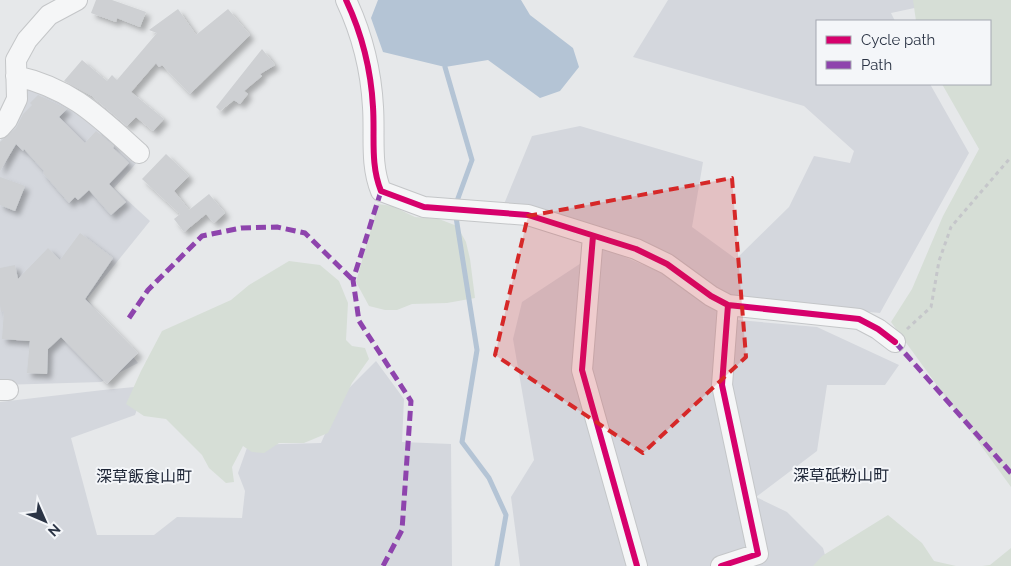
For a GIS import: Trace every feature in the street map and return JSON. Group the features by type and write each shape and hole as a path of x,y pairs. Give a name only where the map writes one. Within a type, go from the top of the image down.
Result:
{"street":[{"path":"0,128 7,120 17,99 16,60 27,40 49,15 77,0"},
{"path":"346,0 366,52 373,106 373,152 376,178 381,191 424,207 528,215 559,224 636,249 667,264 711,296 728,305 859,319 878,329 894,342"},
{"path":"16,76 30,79 68,95 89,108 139,153"},
{"path":"593,236 582,370 637,566"},
{"path":"721,566 758,554 722,385 728,305"}],"path":[{"path":"894,342 931,306 939,261 951,228 1011,157"}],"highlighted area":[{"path":"732,178 746,357 643,453 495,355 528,216"}],"shaded area":[{"path":"668,0 952,0 891,13 894,20 816,20 816,85 931,85 969,153 880,313 729,299 504,204 532,136 580,126 703,162 692,227 736,259 789,207 814,156 850,163 854,151 804,106 633,57"},
{"path":"913,0 1011,0 1011,487 891,322 912,289 943,216 979,149 943,85 991,85 991,20 916,20"},
{"path":"28,87 54,93 140,159 114,188 150,221 87,299 138,363 101,382 0,385 0,141 20,113"},
{"path":"378,204 392,206 415,217 439,219 457,226 466,242 475,298 447,303 412,304 397,310 385,310 369,306 356,282"},
{"path":"604,248 662,273 738,320 817,327 899,365 885,385 827,385 817,451 756,497 787,512 823,548 828,566 520,566 511,497 534,460 513,339 522,302"},
{"path":"289,261 320,265 339,281 348,303 346,340 352,346 365,348 369,359 352,383 328,433 304,443 279,443 264,453 252,452 243,446 232,467 234,482 226,483 209,468 202,455 166,419 144,416 126,404 162,331 231,300 249,285"},
{"path":"376,361 404,399 402,442 451,444 452,566 0,566 0,402 145,386 135,415 71,438 97,535 154,535 177,517 242,518 245,491 238,473 248,445 321,443 342,395"},
{"path":"888,515 922,543 934,561 956,566 813,566 822,556"},
{"path":"1011,548 1011,566 982,566 990,565"}],"water":[{"path":"378,0 521,0 530,15 573,48 579,67 560,91 540,98 488,60 445,67 383,52 371,18"}],"building":[{"path":"96,0 112,0 146,12 140,27 117,18 116,22 91,13"},
{"path":"178,9 196,35 228,9 250,35 190,94 162,65 159,67 156,63 131,92 164,119 153,131 136,117 127,126 92,96 64,81 82,60 107,81 112,75 117,80 157,33 149,30"},
{"path":"262,49 275,65 260,74 262,76 244,91 248,94 240,104 234,100 220,111 216,107"},
{"path":"38,95 67,109 59,117 85,143 96,131 114,146 113,148 129,163 109,184 126,202 111,215 89,190 78,200 75,197 69,203 43,173 44,171 24,149 23,151 16,144 0,171 0,142 16,128 23,114 32,105 30,103"},
{"path":"166,154 189,176 174,191 189,210 209,194 225,213 214,223 206,214 184,232 174,219 180,214 142,179"},
{"path":"0,177 25,186 15,211 0,205"},
{"path":"80,233 113,258 85,299 138,353 107,384 61,337 48,349 47,374 27,373 30,341 2,339 4,311 1,312 0,305 0,268 15,265 18,279 48,248 60,260"}],"waterway":[{"path":"445,67 472,160 457,201"},
{"path":"456,217 477,350 462,442 489,478 506,515 497,566"}],"marked path":[{"path":"381,191 353,280 359,321 411,401 402,530 383,566"},
{"path":"129,318 148,290 202,236 241,228 277,227 305,233 353,280"},
{"path":"895,342 1011,473"}],"cycle path":[{"path":"346,0 357,26 368,66 373,107 375,171 381,191 424,207 528,215 636,249 667,264 711,296 728,305 859,319 878,329 895,342"},
{"path":"593,236 582,370 637,566"},
{"path":"721,566 758,554 722,385 728,305"}],"district":[{"name":"深草砥粉山町","path":"841,475"},
{"name":"深草飯食山町","path":"144,476"}]}
